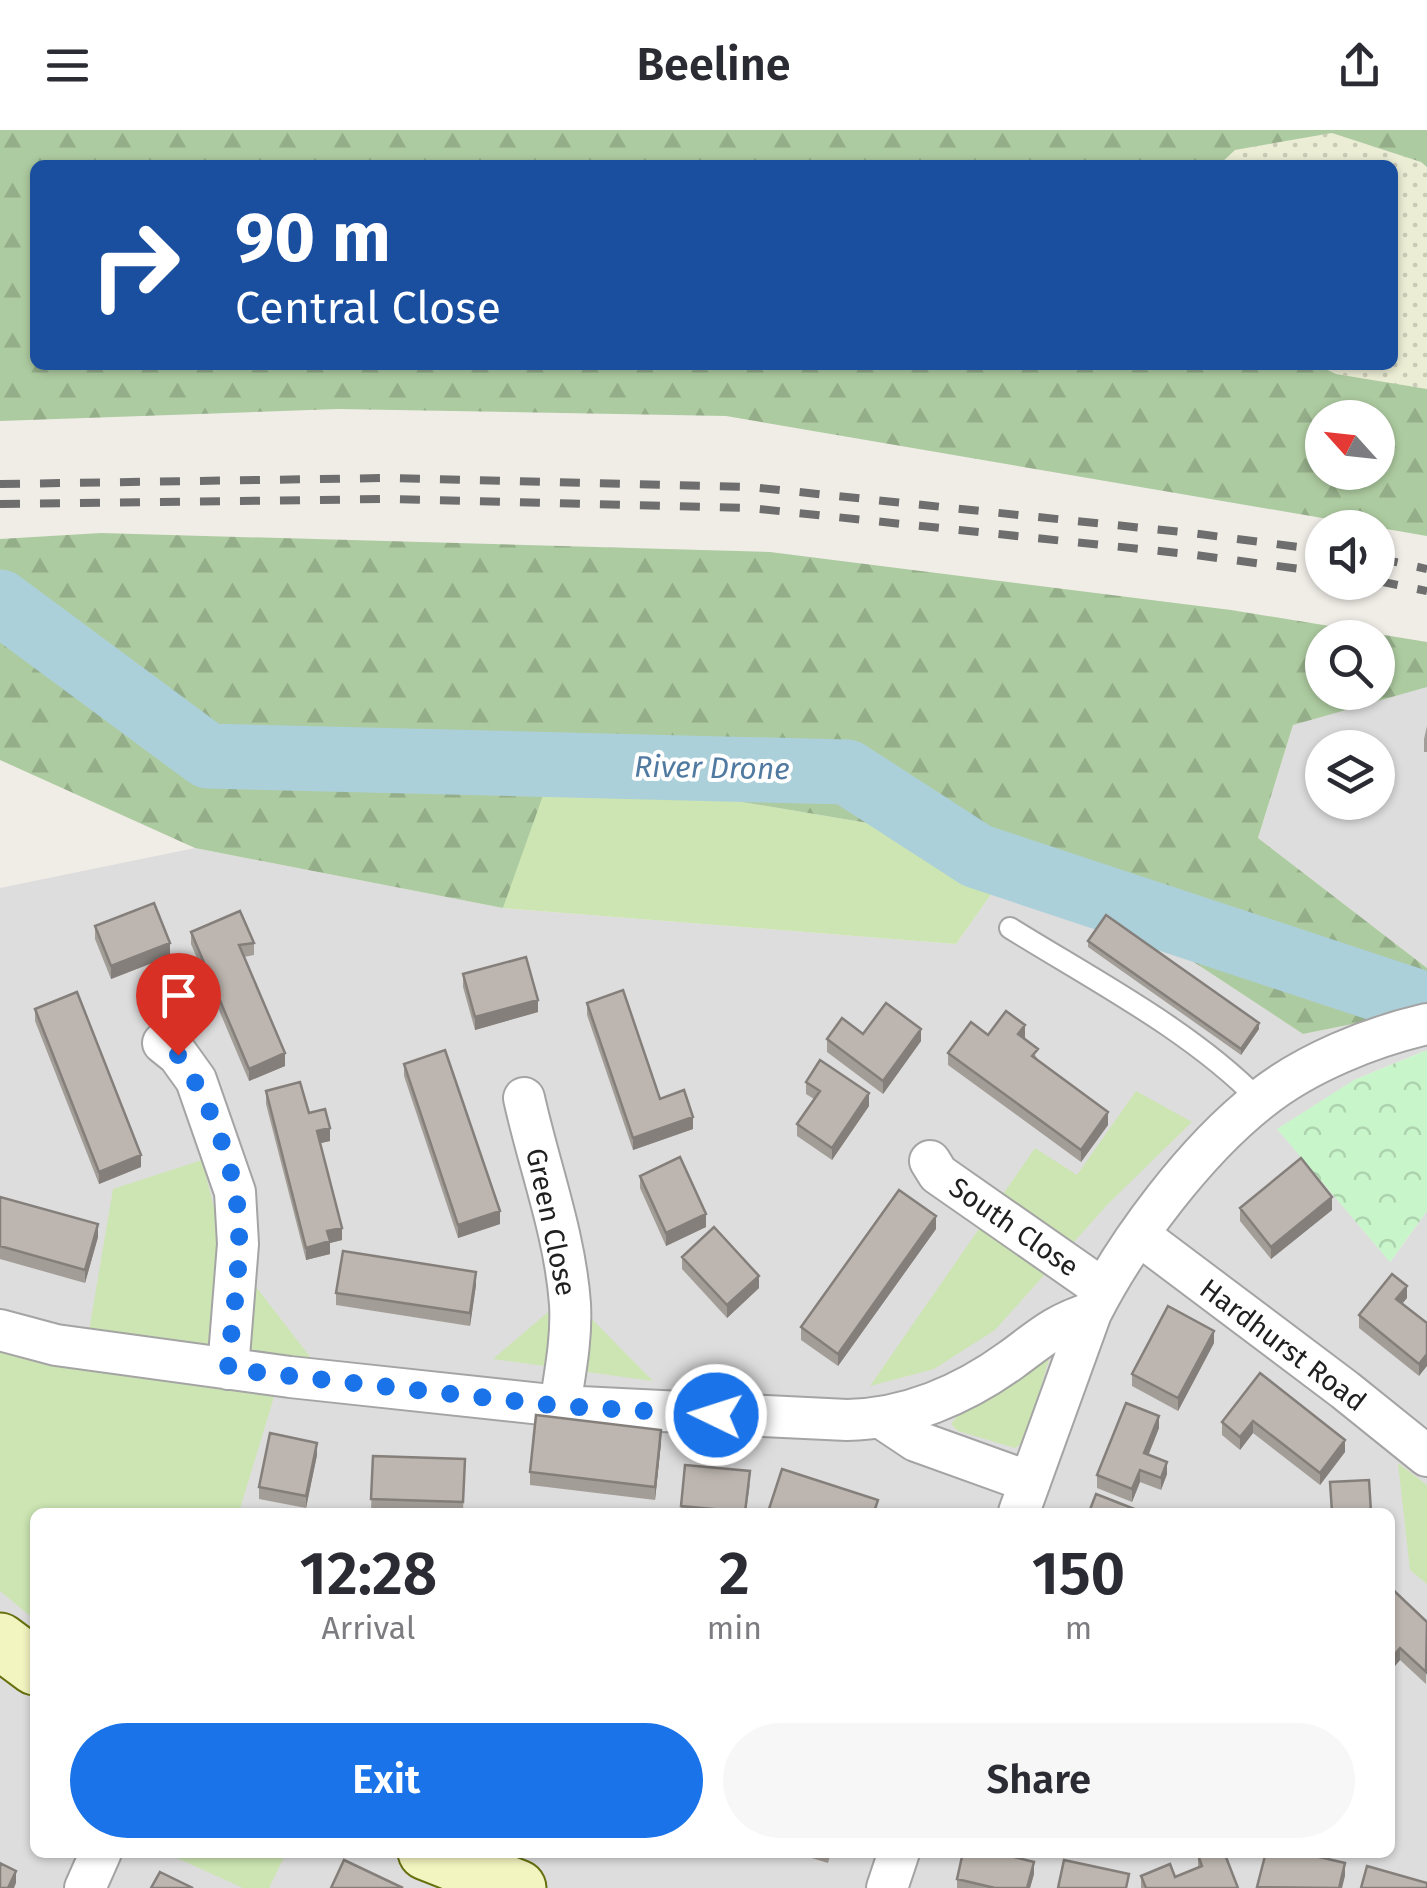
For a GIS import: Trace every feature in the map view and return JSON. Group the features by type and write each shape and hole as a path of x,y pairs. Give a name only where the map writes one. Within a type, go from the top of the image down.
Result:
{"main road":[{"path":"0,1641 30,1662"},
{"path":"441,1858 518,1888"}],"street":[{"path":"883,1419 916,1441 1024,1497 1097,1301 1174,1185 1259,1100 1296,1075 1422,1025"},
{"path":"164,1043 196,1080 235,1192 238,1244 228,1369"},
{"name":"Green Close","path":"524,1098 558,1231 570,1305 560,1406"},
{"name":"South Close","path":"930,1162 938,1174 1097,1301"},
{"name":"Hardhurst Road","path":"1138,1235 1427,1456"},
{"path":"0,1330 56,1345 228,1369 560,1406 809,1420 883,1419 923,1408 968,1386 1097,1301"},
{"path":"85,1888 98,1858"},
{"path":"886,1888 897,1858"}],"lane":[{"path":"1010,928 1199,1048 1259,1100"}],"shaded area":[{"path":"1427,687 1427,968 1258,838 1293,725 1343,710 1395,710 1395,694"},
{"path":"195,848 503,908 956,944 1023,849 1303,1034 1427,1009 1427,1050 1354,1080 1390,1262 1427,1211 1427,1888 0,1888 0,888"}],"green space":[{"path":"0,130 1427,130 1427,167 1332,133 1235,150 1224,160 30,160 30,370 1328,370 1427,389 1427,536 1395,531 1395,510 1305,510 1305,515 726,416 338,409 0,421"},
{"path":"1332,133 1427,167 1427,389 1328,370 1398,370 1398,160 1224,160 1235,150"},
{"path":"101,533 770,552 1305,622 1305,710 1346,710 1293,725 1258,838 1427,968 1427,1009 1303,1034 1022,849 552,770 503,908 195,848 0,760 0,539"},
{"path":"1395,637 1427,642 1427,687 1395,696"},
{"path":"551,770 1023,849 956,944 503,908"},
{"path":"1427,1050 1427,1211 1390,1262 1277,1129 1354,1080"},
{"path":"1136,1091 1192,1122 1108,1204 995,1330 934,1369 870,1386 1035,1148 1077,1175"},
{"path":"202,1160 215,1212 220,1259 236,1261 314,1362 89,1331 113,1189"},
{"path":"568,1295 653,1381 493,1359"},
{"path":"0,1347 21,1354 274,1397 240,1508 30,1508 30,1616 0,1591"},
{"path":"1052,1349 1025,1441 1015,1448 958,1431 951,1424 959,1414"},
{"path":"1398,1463 1427,1485 1427,1584 1410,1570"},
{"path":"177,1858 284,1858 269,1888 243,1888"}],"building":[{"path":"154,903 170,943 111,966 95,926"},
{"path":"240,911 254,943 239,945 285,1053 249,1069 191,932"},
{"path":"1106,915 1259,1023 1241,1049 1088,941"},
{"path":"526,957 538,1000 475,1017 463,974"},
{"path":"623,990 660,1099 684,1090 693,1117 633,1138 587,1003"},
{"path":"77,992 141,1155 99,1172 35,1009"},
{"path":"886,1003 921,1029 883,1081 827,1039 842,1018 863,1034"},
{"path":"1006,1011 1025,1025 1018,1034 1038,1049 1032,1056 1108,1112 1081,1150 948,1053 971,1022 988,1035"},
{"path":"445,1050 500,1211 458,1225 404,1064"},
{"path":"820,1060 869,1093 832,1148 797,1124 820,1091 806,1082"},
{"path":"300,1082 309,1113 325,1109 330,1128 317,1131 342,1228 327,1231 330,1241 306,1248 266,1091"},
{"path":"680,1157 706,1214 666,1233 640,1176"},
{"path":"1301,1158 1332,1197 1271,1247 1240,1208"},
{"path":"899,1190 936,1216 838,1354 801,1327"},
{"path":"0,1197 98,1224 85,1270 0,1246"},
{"path":"714,1227 759,1276 727,1305 682,1257"},
{"path":"343,1251 476,1272 470,1313 336,1293"},
{"path":"1392,1274 1407,1286 1396,1299 1427,1323 1427,1354 1419,1364 1359,1315"},
{"path":"1168,1306 1214,1331 1178,1398 1132,1374"},
{"path":"1260,1373 1345,1440 1320,1473 1253,1421 1240,1437 1222,1422"},
{"path":"1126,1403 1159,1416 1144,1453 1167,1462 1161,1478 1140,1470 1132,1489 1097,1475"},
{"path":"536,1415 661,1430 655,1487 530,1472"},
{"path":"270,1433 317,1443 306,1496 259,1487"},
{"path":"373,1456 465,1459 463,1502 371,1499"},
{"path":"685,1465 750,1471 745,1508 681,1506"},
{"path":"782,1469 878,1500 875,1508 769,1508"},
{"path":"1369,1480 1371,1508 1332,1508 1330,1482"},
{"path":"1096,1494 1132,1508 1091,1508"},
{"path":"1395,1592 1427,1622 1426,1672 1400,1648 1395,1654"},
{"path":"962,1858 1018,1858 1034,1862 1027,1888 995,1888 957,1879"},
{"path":"1199,1858 1226,1858 1238,1888 1146,1888 1141,1876 1170,1864 1175,1877 1202,1866"},
{"path":"1264,1858 1324,1858 1345,1863 1339,1888 1257,1887"},
{"path":"344,1860 403,1888 331,1888"},
{"path":"1064,1860 1129,1874 1126,1888 1058,1888"},
{"path":"0,1863 16,1871 8,1888 0,1888"},
{"path":"1367,1866 1427,1883 1427,1888 1361,1888"},
{"path":"160,1872 193,1888 151,1888"}],"waterway":[{"name":"River Drone","path":"0,602 208,756 847,772 977,856 1427,1005"}],"railway":[{"path":"0,484 385,478 751,487 1305,548"},
{"path":"0,504 389,499 750,508 1305,570"},
{"path":"1395,562 1427,569"},
{"path":"1395,584 1427,591"}],"route":[{"path":"178,1055 196,1080 235,1192 238,1244 228,1369 560,1406 716,1415"}]}
